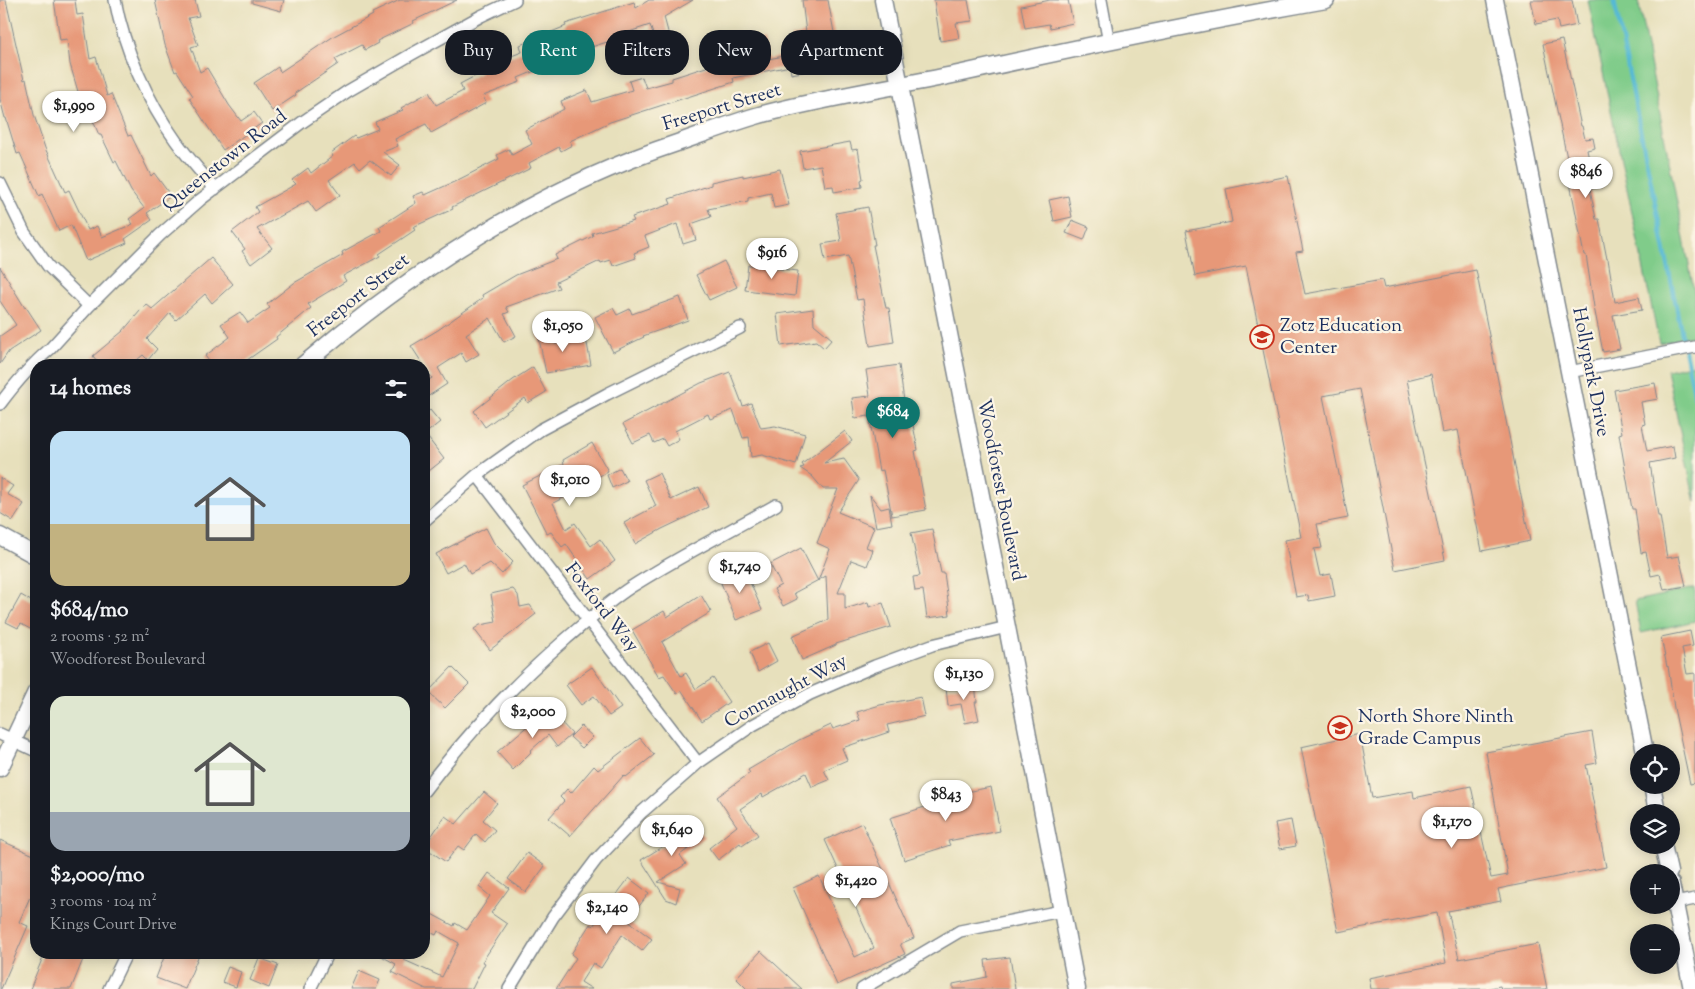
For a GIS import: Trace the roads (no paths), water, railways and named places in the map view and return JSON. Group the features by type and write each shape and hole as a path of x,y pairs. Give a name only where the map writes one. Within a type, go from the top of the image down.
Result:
{"main road":[{"name":"Woodforest Boulevard","path":"882,0 1077,989"},
{"name":"Freeport Street","path":"310,359 342,331 437,262 454,253 471,240 563,189 656,149 754,117 821,101 900,87 1302,2 1326,0"},
{"name":"Hollypark Drive","path":"1496,0 1643,744"},
{"path":"0,536 30,553"},
{"path":"0,768 6,737 30,701"},
{"path":"1677,914 1692,989"}],"street":[{"path":"114,0 133,61 148,95 176,142 215,188"},
{"name":"Queenstown Road","path":"38,359 160,235 215,188 301,123 348,92 481,16 515,0"},
{"path":"1101,0 1109,43"},
{"path":"0,183 24,232 48,266 89,306"},
{"path":"430,516 477,475 540,430 606,394 740,328"},
{"path":"1569,372 1695,347"},
{"name":"Queenstown Road","path":"0,404 30,368"},
{"name":"Foxford Way","path":"477,475 698,763"},
{"path":"430,783 445,762 490,710 588,620 630,588 776,505"},
{"name":"Connaught Way","path":"509,989 553,917 596,860 642,812 698,763 753,725 810,694 875,666 932,645 1007,628"},
{"path":"6,737 30,749"},
{"path":"1680,902 1695,899"},
{"path":"862,989 960,931 1062,911"},
{"path":"109,989 124,959"},
{"path":"310,989 325,959"}],"waterway":[{"path":"1614,0 1695,399"}],"place":[{"name":"Zotz Education Center","path":"1262,337"},
{"name":"North Shore Ninth Grade Campus","path":"1340,728"}]}
